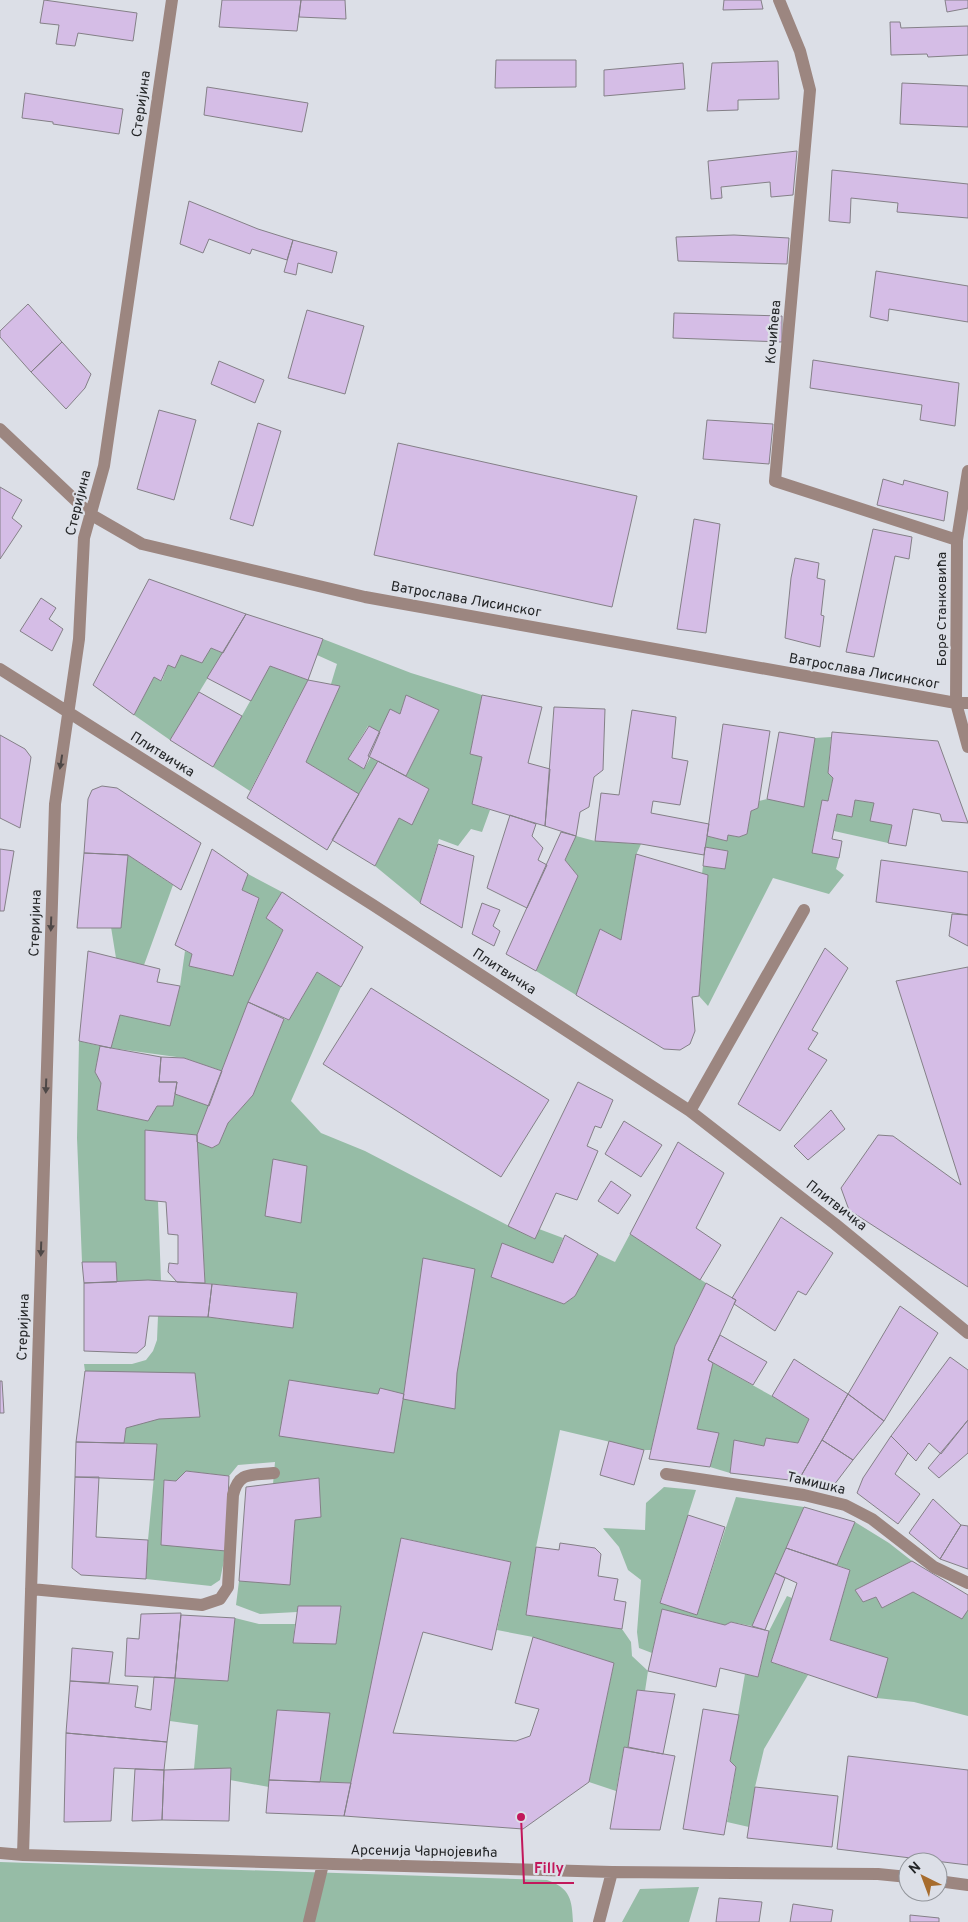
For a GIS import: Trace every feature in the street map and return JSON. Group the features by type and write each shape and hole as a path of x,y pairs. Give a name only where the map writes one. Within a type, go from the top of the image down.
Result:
{"street":[{"name":"Стеријина","path":"23,1856 55,804 81,620 84,538 104,466 172,0"},
{"name":"Кочићева","path":"779,0 800,51 810,90 775,481 958,540"},
{"name":"Ватрослава Лисинског","path":"0,429 90,514 142,544 365,597 962,703"},
{"name":"Боре Станковића","path":"968,471 958,540 962,703 968,747"},
{"name":"Плитвичка","path":"0,669 68,714 373,904 690,1111 835,1224 968,1333"},
{"path":"690,1111 804,910"},
{"path":"31,1589 202,1605 220,1599 228,1587 233,1496 236,1484 243,1477 274,1473"},
{"name":"Тамишка","path":"666,1474 804,1495 845,1505 872,1519 934,1567 968,1582"},
{"name":"Арсенија Чарнојевића","path":"0,1853 23,1856 612,1872 878,1874 898,1876"},
{"path":"309,1922 323,1864"},
{"path":"599,1922 612,1872"},
{"path":"948,1882 968,1885"}],"green space":[{"path":"323,639 411,673 482,695 470,754 482,757 472,804 490,810 482,832 471,829 458,846 439,839 420,903 375,866 399,818 412,824 429,789 406,776 439,710 406,695 400,714 380,732 368,726 348,759 364,769 371,757 378,761 359,794 306,762 340,686 331,684 337,664 317,655"},
{"path":"211,648 223,653 170,740 134,715 154,677 162,681 168,665 175,668 181,655 202,662"},
{"path":"270,666 308,680 250,791 213,767"},
{"path":"831,737 828,773 833,778 828,801 822,801 812,852 839,858 836,869 844,875 829,894 773,878 708,1006 699,996 708,875 702,874 703,866 724,869 728,851 705,847 707,836 727,841 728,835 739,837 747,834 751,811 758,808 759,801 767,799 804,806 815,738"},
{"path":"855,800 874,803 871,821 892,825 888,843 834,831 837,814 852,817"},
{"path":"576,836 595,841 641,844 636,855 621,940 600,929 576,995 536,971 578,876 565,860"},
{"path":"128,855 173,885 144,965 116,958 111,927"},
{"path":"248,874 282,892 266,918 283,930 248,1002 222,1071 184,1058 111,1048 120,1015 170,1026 180,986 185,951 192,954 189,966 233,976 259,898 242,890"},
{"path":"317,972 341,987 291,1101 321,1133 365,1151 534,1239 539,1229 563,1238 553,1263 502,1244 491,1277 564,1304 575,1296 598,1254 615,1262 630,1234 706,1283 675,1346 651,1450 644,1450 560,1430 536,1547 526,1615 622,1629 631,1642 632,1656 648,1671 645,1691 637,1690 628,1747 624,1747 616,1791 589,1782 614,1663 533,1637 497,1630 511,1562 402,1538 351,1783 320,1782 329,1713 277,1710 269,1787 230,1780 194,1769 198,1725 170,1721 175,1678 228,1681 235,1618 259,1624 295,1624 293,1643 336,1644 341,1606 298,1606 297,1612 260,1614 236,1605 239,1581 290,1584 295,1520 320,1517 319,1478 273,1484 275,1462 238,1465 229,1476 186,1471 176,1481 164,1480 161,1544 226,1551 220,1580 211,1586 146,1579 157,1444 124,1443 140,1373 85,1371 84,1364 132,1364 146,1360 153,1351 157,1340 158,1316 208,1317 293,1328 297,1293 205,1283 197,1142 212,1148 219,1144 228,1123 253,1095 284,1019 289,1020"},
{"path":"79,1041 100,1046 95,1072 101,1083 97,1110 148,1121 157,1106 173,1106 175,1094 209,1106 197,1135 158,1201 161,1281 117,1282 116,1262 82,1262 77,1138"},
{"path":"713,1363 809,1419 798,1443 766,1438 764,1446 734,1441 730,1473 710,1467 719,1433 697,1429"},
{"path":"664,1487 696,1490 660,1602 697,1615 736,1497 804,1507 752,1626 731,1622 725,1625 662,1609 652,1653 639,1648 637,1632 641,1580 628,1570 619,1547 603,1528 645,1530 646,1503"},
{"path":"855,1522 889,1543 912,1561 855,1590 863,1602 876,1597 882,1608 913,1592 968,1610 968,1716 914,1702 877,1698 887,1658 830,1640 850,1570 837,1565"},
{"path":"787,1596 792,1598 771,1662 808,1675 764,1749 755,1787 749,1827 727,1822 736,1767 730,1761 745,1674 758,1677 769,1631"},
{"path":"0,1862 547,1880 561,1887 568,1895 572,1907 573,1922 0,1922"},
{"path":"699,1887 689,1922 622,1922 640,1889"}],"building":[{"path":"44,0 137,13 133,41 78,33 75,46 56,44 59,25 40,23"},
{"path":"222,0 301,0 297,31 219,27"},
{"path":"301,0 345,0 346,19 299,17"},
{"path":"724,0 761,0 763,9 723,10"},
{"path":"945,0 968,0 968,8 947,12"},
{"path":"890,22 900,22 901,28 968,26 968,55 928,57 927,54 891,55"},
{"path":"496,60 576,60 576,87 495,88"},
{"path":"778,61 779,99 738,100 738,110 707,111 712,63"},
{"path":"683,63 685,89 604,96 604,70"},
{"path":"902,83 968,86 968,127 900,124"},
{"path":"207,87 308,103 302,132 204,115"},
{"path":"25,93 123,109 119,134 22,118"},
{"path":"797,151 793,195 771,197 770,182 721,187 722,198 711,199 708,161"},
{"path":"832,170 968,184 968,218 897,212 898,203 851,198 850,223 829,221"},
{"path":"189,201 258,229 293,240 287,260 252,249 250,254 209,239 203,253 180,244"},
{"path":"734,235 789,238 787,264 678,261 676,237"},
{"path":"293,240 337,252 332,273 298,263 296,275 284,272"},
{"path":"876,271 968,286 968,322 889,309 888,321 870,317"},
{"path":"28,304 62,342 31,372 0,337 0,331"},
{"path":"307,310 364,326 345,394 288,378"},
{"path":"674,313 782,316 782,342 673,338"},
{"path":"62,342 91,374 85,388 66,409 31,372"},
{"path":"813,360 959,383 955,426 920,420 922,405 810,388"},
{"path":"219,361 264,380 255,403 211,384"},
{"path":"159,410 196,420 174,500 137,489"},
{"path":"707,420 773,424 769,464 703,459"},
{"path":"258,423 281,431 253,526 230,519"},
{"path":"398,443 637,496 612,607 374,555"},
{"path":"883,479 903,485 904,480 948,492 944,521 877,505"},
{"path":"0,487 22,500 12,518 22,526 0,559"},
{"path":"694,519 720,524 706,633 677,629"},
{"path":"873,529 912,537 909,559 895,556 874,657 846,652"},
{"path":"795,558 819,563 817,578 825,580 821,615 824,616 820,647 785,638"},
{"path":"149,579 246,614 223,653 211,648 202,663 181,655 175,668 168,665 161,681 154,677 134,715 93,685"},
{"path":"41,598 56,608 49,619 63,629 52,651 20,631"},
{"path":"246,614 323,639 308,680 270,666 251,701 207,678"},
{"path":"308,680 340,686 306,762 359,794 327,850 247,798"},
{"path":"199,692 242,716 213,767 170,740"},
{"path":"406,695 439,710 406,776 368,756 390,709 400,714"},
{"path":"482,695 542,707 528,763 550,769 545,826 472,804 482,757 470,754"},
{"path":"554,707 605,709 603,770 594,777 589,807 580,812 576,836 545,826"},
{"path":"632,710 676,717 672,758 688,761 680,805 653,801 651,813 709,824 704,855 641,844 595,841 601,793 619,795"},
{"path":"723,724 770,731 758,808 751,811 747,834 739,837 728,835 727,841 707,836"},
{"path":"369,726 380,732 364,769 348,759"},
{"path":"779,732 815,738 804,807 767,799"},
{"path":"832,732 938,741 968,823 942,821 940,814 913,809 906,846 888,843 892,825 870,821 874,803 855,800 852,817 837,814 832,839 842,841 839,858 812,853 822,800 828,801 833,778 828,773"},
{"path":"0,735 25,749 31,757 20,828 0,818"},
{"path":"378,761 429,789 412,825 399,818 375,866 332,840"},
{"path":"102,786 117,788 201,843 181,890 128,855 84,853 88,799 92,790"},
{"path":"510,815 536,824 532,836 543,848 538,860 547,865 527,908 487,888"},
{"path":"561,832 576,836 565,860 578,876 536,971 506,954"},
{"path":"438,844 474,856 462,928 420,903"},
{"path":"705,847 728,851 725,869 703,866"},
{"path":"0,849 14,851 4,911 0,911"},
{"path":"212,849 248,874 242,890 259,898 233,976 189,966 192,954 175,945"},
{"path":"84,853 128,855 121,928 77,928"},
{"path":"636,854 708,875 699,996 692,997 695,1031 690,1044 680,1050 664,1049 576,995 600,929 621,940"},
{"path":"881,860 968,872 968,915 876,902"},
{"path":"282,892 363,947 341,987 317,972 289,1020 248,1002 283,930 266,918"},
{"path":"482,903 500,910 493,926 500,931 494,946 472,934"},
{"path":"952,914 968,915 968,946 949,936"},
{"path":"825,948 848,968 812,1030 818,1033 808,1049 827,1060 780,1131 738,1104"},
{"path":"88,951 160,969 157,982 180,986 170,1026 120,1015 111,1048 79,1041"},
{"path":"968,967 968,1287 849,1210 841,1188 878,1135 893,1136 961,1185 896,981"},
{"path":"371,988 549,1100 501,1177 323,1064"},
{"path":"248,1002 284,1019 253,1095 228,1123 219,1144 212,1148 197,1142 197,1135"},
{"path":"100,1046 161,1057 159,1082 177,1082 173,1106 157,1106 148,1121 97,1110 101,1083 95,1072"},
{"path":"161,1057 184,1058 222,1071 209,1106 175,1094 177,1082 159,1082"},
{"path":"578,1082 613,1100 601,1128 595,1126 587,1146 598,1151 577,1200 556,1193 535,1239 508,1226"},
{"path":"831,1110 845,1129 808,1160 794,1146"},
{"path":"624,1121 662,1145 641,1177 605,1154"},
{"path":"145,1130 197,1135 205,1283 177,1282 168,1272 169,1263 178,1264 178,1235 168,1234 166,1202 145,1200"},
{"path":"678,1142 724,1173 696,1228 721,1245 700,1280 630,1234"},
{"path":"273,1159 307,1166 301,1223 265,1216"},
{"path":"611,1181 631,1195 618,1214 598,1201"},
{"path":"781,1217 833,1253 806,1295 798,1291 775,1331 734,1304 736,1300 732,1298"},
{"path":"565,1235 598,1254 575,1296 564,1304 491,1277 502,1243 553,1263"},
{"path":"423,1258 475,1269 457,1373 455,1409 403,1399"},
{"path":"82,1262 116,1262 117,1282 84,1283"},
{"path":"148,1280 212,1284 208,1317 149,1316 145,1346 137,1353 84,1351 84,1283"},
{"path":"706,1283 736,1300 708,1360 713,1363 697,1429 719,1433 710,1467 649,1459 675,1346"},
{"path":"212,1284 297,1293 293,1328 208,1317"},
{"path":"900,1306 938,1333 884,1421 848,1394"},
{"path":"720,1335 767,1362 753,1385 708,1360"},
{"path":"950,1357 968,1370 968,1420 941,1454 929,1443 916,1461 891,1436"},
{"path":"794,1359 848,1394 798,1481 730,1473 734,1440 764,1446 766,1438 798,1443 809,1419 772,1396"},
{"path":"85,1371 195,1373 200,1417 159,1419 126,1428 124,1443 76,1442"},
{"path":"289,1380 378,1394 380,1388 404,1394 394,1453 279,1436"},
{"path":"0,1381 2,1381 4,1413 0,1413"},
{"path":"848,1394 884,1421 853,1460 822,1440"},
{"path":"968,1420 968,1453 939,1478 928,1468"},
{"path":"891,1436 908,1453 895,1474 920,1494 898,1524 857,1493 863,1478"},
{"path":"822,1440 853,1460 834,1485 798,1481"},
{"path":"609,1441 644,1450 634,1485 600,1475"},
{"path":"76,1442 157,1444 154,1480 75,1477"},
{"path":"186,1471 229,1476 226,1551 161,1545 164,1480 176,1481"},
{"path":"75,1477 99,1477 96,1537 148,1540 146,1579 81,1575 72,1568"},
{"path":"319,1478 321,1517 295,1520 290,1585 239,1581 246,1487"},
{"path":"933,1499 961,1525 940,1559 909,1533"},
{"path":"804,1507 855,1522 837,1565 786,1548"},
{"path":"688,1515 725,1527 697,1615 660,1603"},
{"path":"961,1525 968,1526 968,1569 940,1559"},
{"path":"401,1538 511,1562 492,1650 423,1632 393,1733 516,1741 530,1736 539,1709 515,1703 533,1637 614,1663 589,1782 523,1829 344,1816"},
{"path":"560,1543 595,1548 601,1554 598,1576 618,1579 614,1600 626,1602 622,1629 526,1615 536,1547 559,1550"},
{"path":"786,1548 850,1570 830,1640 888,1658 877,1698 771,1662 797,1583 775,1573"},
{"path":"912,1561 968,1595 968,1610 962,1619 913,1592 882,1608 876,1597 863,1602 855,1590"},
{"path":"775,1573 785,1578 765,1630 752,1626"},
{"path":"298,1606 341,1606 336,1644 293,1643"},
{"path":"662,1609 725,1625 731,1622 769,1631 758,1677 720,1668 716,1687 648,1671"},
{"path":"181,1613 175,1678 125,1676 127,1638 139,1639 141,1614"},
{"path":"181,1615 235,1618 228,1681 175,1678"},
{"path":"72,1648 113,1652 109,1683 70,1681"},
{"path":"154,1677 175,1678 167,1742 66,1733 70,1681 138,1686 135,1707 151,1710"},
{"path":"637,1690 675,1694 663,1754 628,1747"},
{"path":"703,1709 739,1715 730,1761 736,1767 724,1835 683,1829"},
{"path":"277,1710 330,1713 320,1782 269,1780"},
{"path":"66,1733 167,1742 164,1770 114,1768 111,1821 64,1822"},
{"path":"624,1747 675,1756 660,1830 610,1829"},
{"path":"848,1756 968,1770 968,1865 948,1863 948,1852 898,1852 898,1856 837,1849"},
{"path":"231,1768 229,1821 162,1820 164,1770"},
{"path":"135,1769 164,1770 162,1820 132,1821"},
{"path":"269,1780 351,1783 344,1816 266,1813"},
{"path":"755,1787 838,1796 832,1847 747,1838"},
{"path":"719,1898 762,1902 759,1922 716,1922"},
{"path":"793,1904 833,1910 831,1922 790,1922"},
{"path":"910,1915 939,1918 939,1922 910,1922"}],"place":[{"name":"Filly","path":"521,1817"}]}
